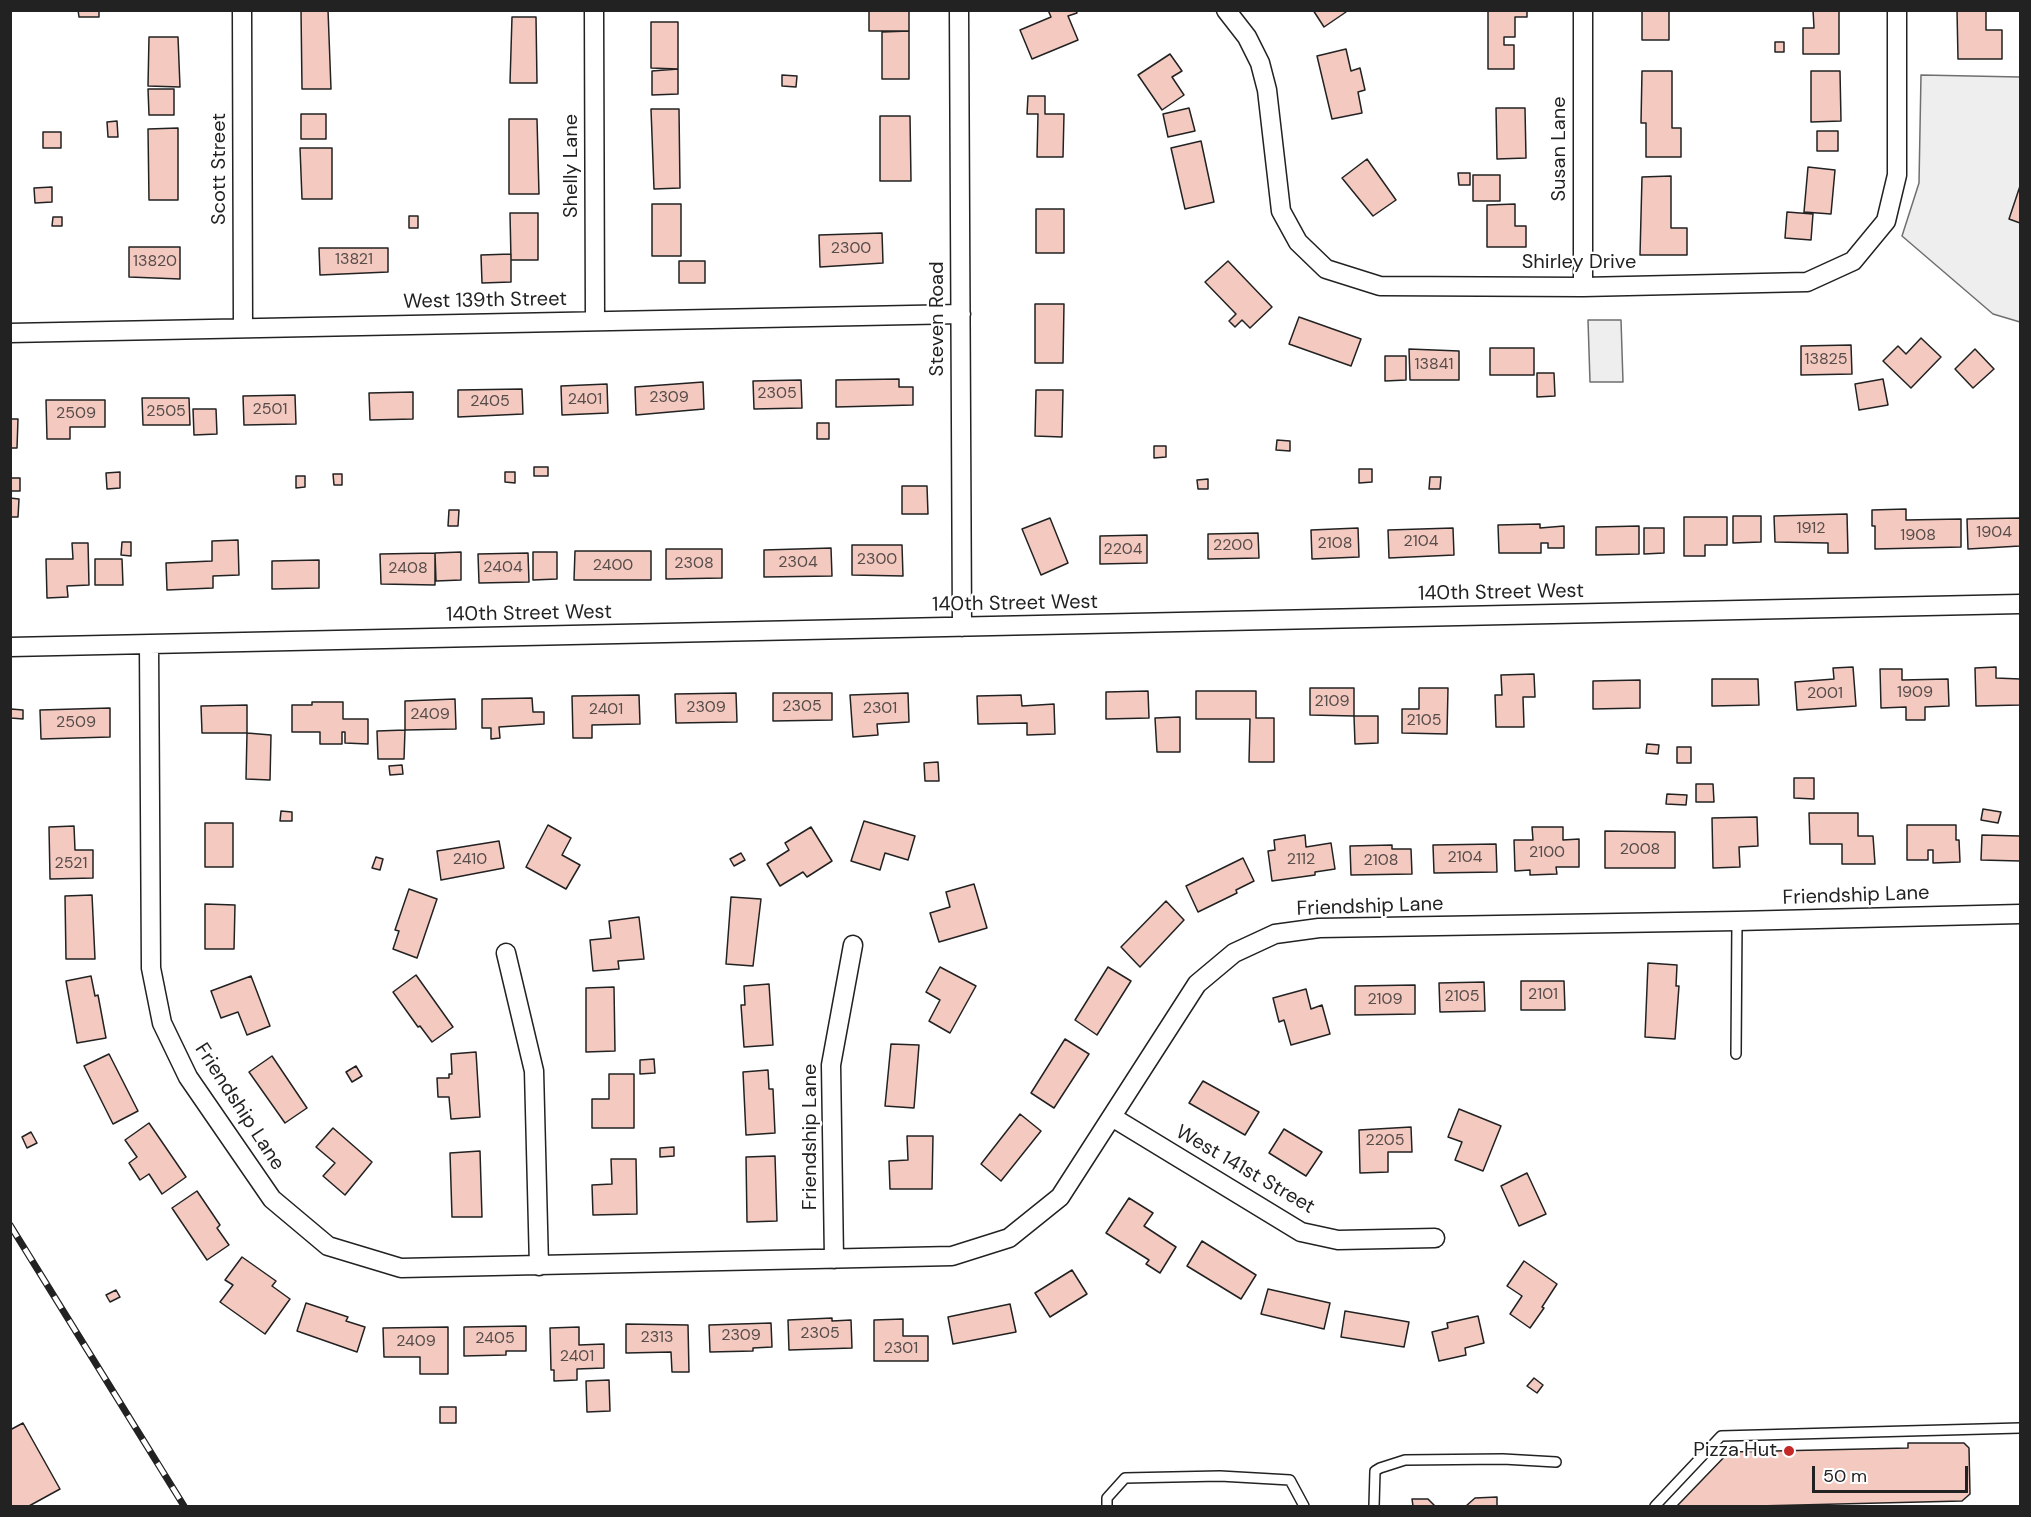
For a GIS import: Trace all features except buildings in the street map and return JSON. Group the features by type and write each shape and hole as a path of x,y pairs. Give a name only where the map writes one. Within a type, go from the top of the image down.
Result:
{"street":[{"name":"Scott Street","path":"242,10 243,328"},
{"name":"Shelly Lane","path":"594,10 595,321"},
{"name":"Steven Road","path":"959,10 962,627"},
{"name":"Shirley Drive","path":"1226,10 1247,37 1260,63 1267,90 1281,211 1298,242 1326,269 1380,286 1583,287 1807,282 1853,261 1886,221 1897,175 1897,10"},
{"name":"Susan Lane","path":"1583,10 1583,287"},
{"name":"West 139th Street","path":"10,333 961,314"},
{"name":"140th Street West","path":"10,647 2020,604"},
{"name":"Friendship Lane","path":"149,645 151,968 162,1023 188,1077 272,1199 328,1245 401,1268 952,1256 1009,1238 1060,1197 1197,984 1234,953 1275,934 1318,928 2020,914"},
{"name":"Friendship Lane","path":"834,1259 831,1065 853,945"},
{"path":"506,953 534,1071 539,1266"},
{"name":"West 141st Street","path":"1112,1118 1301,1232 1338,1240 1435,1238"}],"lane":[{"path":"1736,1054 1737,921"},
{"path":"1655,1506 1721,1436 2020,1428"},
{"path":"1374,1506 1375,1471 1397,1461 1503,1458 1556,1462"},
{"path":"1107,1506 1107,1498 1125,1478 1220,1476 1290,1480 1304,1506"}],"shaded area":[{"path":"1921,75 2020,77 2020,322 1993,314 1902,236 1919,183"},
{"path":"1588,320 1621,320 1623,382 1590,382"}],"railway":[{"path":"10,1225 184,1506"}],"place":[{"name":"Pizza Hut","path":"1789,1451"}]}
